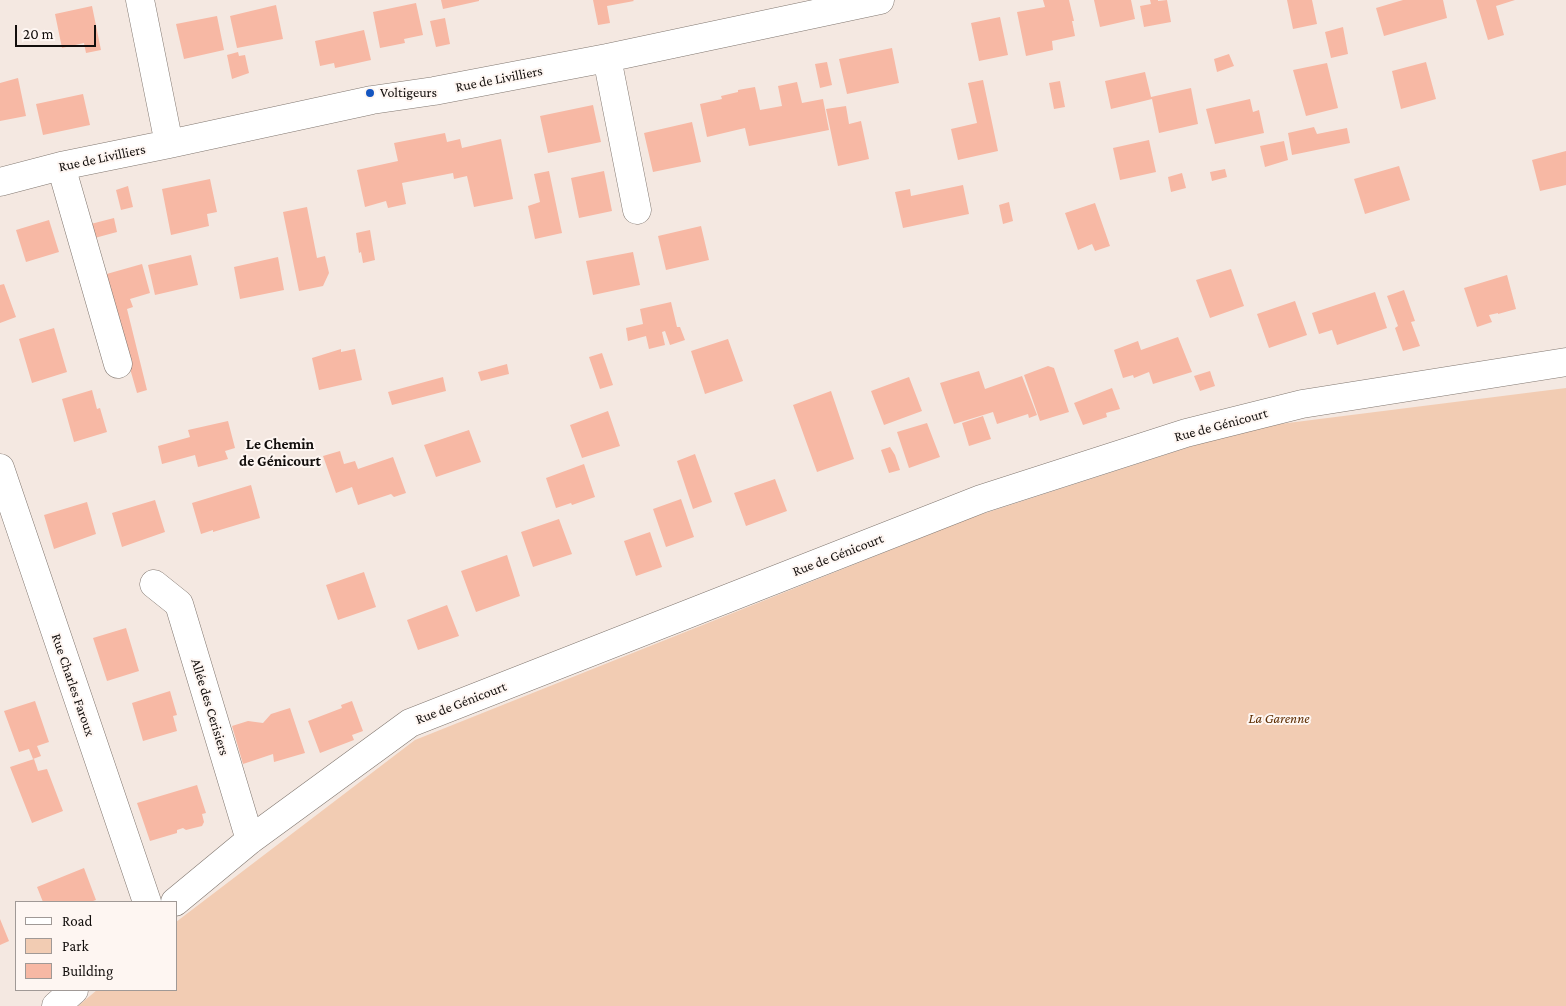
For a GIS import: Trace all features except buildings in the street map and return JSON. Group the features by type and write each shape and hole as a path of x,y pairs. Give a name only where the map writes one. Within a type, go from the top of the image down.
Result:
{"street":[{"path":"140,0 168,144"},
{"name":"Rue de Livilliers","path":"0,182 61,166 168,144 371,97 434,91 607,58 824,6 880,0"},
{"path":"607,58 637,210"},
{"path":"61,166 118,364"},
{"name":"Rue de Génicourt","path":"176,901 250,840 410,723 981,499 1186,433 1302,404 1566,362"},
{"name":"Rue Charles Faroux","path":"0,468 147,901"},
{"name":"Allée des Cerisiers","path":"154,584 179,604 250,840"},
{"path":"56,1006 73,991"}],"green space":[{"name":"La Garenne","path":"1566,388 1566,1006 78,1006 96,991 178,991 178,920 415,740 973,517 1248,428"}],"place":[{"name":"Voltigeurs","path":"370,93"}],"district":[{"name":"Le Chemin de Génicourt","path":"280,452"}]}
